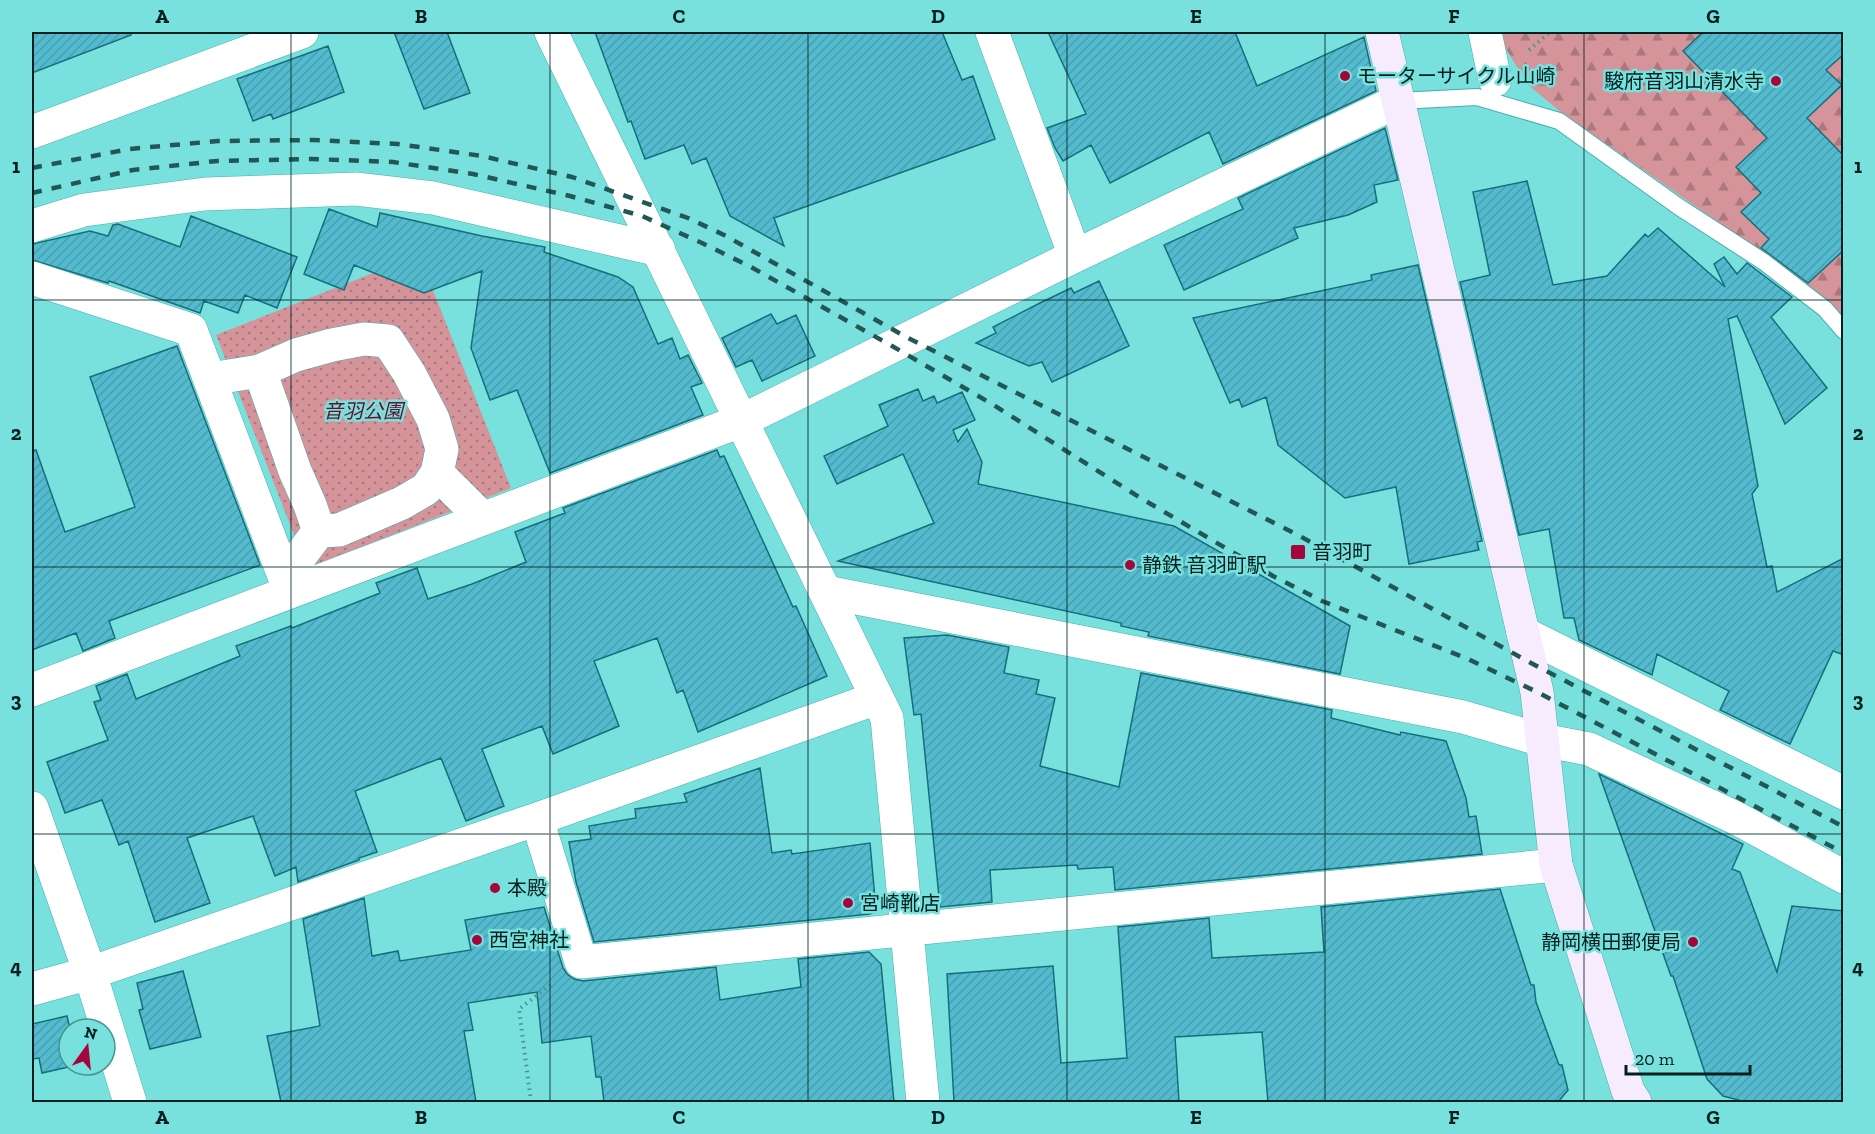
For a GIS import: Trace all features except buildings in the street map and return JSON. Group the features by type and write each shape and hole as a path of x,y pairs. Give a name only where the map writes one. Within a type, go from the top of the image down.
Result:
{"street":[{"path":"32,132 302,32"},
{"path":"551,32 887,717 923,1102"},
{"path":"992,32 1075,256"},
{"path":"1382,32 1537,692 1556,865 1628,1091 1635,1102"},
{"path":"1485,32 1495,80"},
{"path":"32,690 286,582 483,519 743,420 1075,256 1398,101"},
{"path":"32,226 84,210 205,194 356,189 433,198 658,250"},
{"path":"32,278 191,330 286,582"},
{"path":"210,379 260,371 296,355 332,345 364,339 388,341 409,373 433,419 442,449 436,473 426,489 402,503 339,531 319,531"},
{"path":"260,371 319,531"},
{"path":"436,473 483,519"},
{"path":"286,582 295,563 319,531"},
{"path":"826,592 1463,717 1542,740 1589,749 1738,819 1844,877"},
{"path":"1523,633 1844,793"},
{"path":"32,990 90,973 537,819 877,698"},
{"path":"32,808 90,973 130,1102"},
{"path":"537,819 581,962 1556,865"}],"lane":[{"path":"1398,101 1477,97 1559,121 1678,207 1764,262 1826,309 1844,331"}],"path":[{"path":"531,1102 519,1009 581,962"}],"green space":[{"path":"1496,32 1843,32 1843,317 1837,309 1738,236 1562,113 1527,84"},
{"name":"音羽公園","path":"419,255 511,488 307,568 216,335"}],"railway":[{"path":"32,168 129,149 218,141 313,140 398,144 482,156 572,177 688,218 724,235 908,338 1296,534 1531,663 1844,827"},
{"path":"32,193 133,170 217,161 312,159 393,162 473,174 570,196 642,216 751,267 892,346 992,404 1139,497 1273,576 1322,601 1468,659 1537,692 1844,853"}],"place":[{"name":"モーターサイクル山崎","path":"1345,76"},
{"name":"駿府音羽山清水寺","path":"1776,81"},
{"name":"音羽町","path":"1298,552"},
{"name":"静鉄 音羽町駅","path":"1130,565"},
{"name":"本殿","path":"495,888"},
{"name":"宮崎靴店","path":"848,903"},
{"name":"西宮神社","path":"477,940"},
{"name":"静岡横田郵便局","path":"1693,942"}]}
